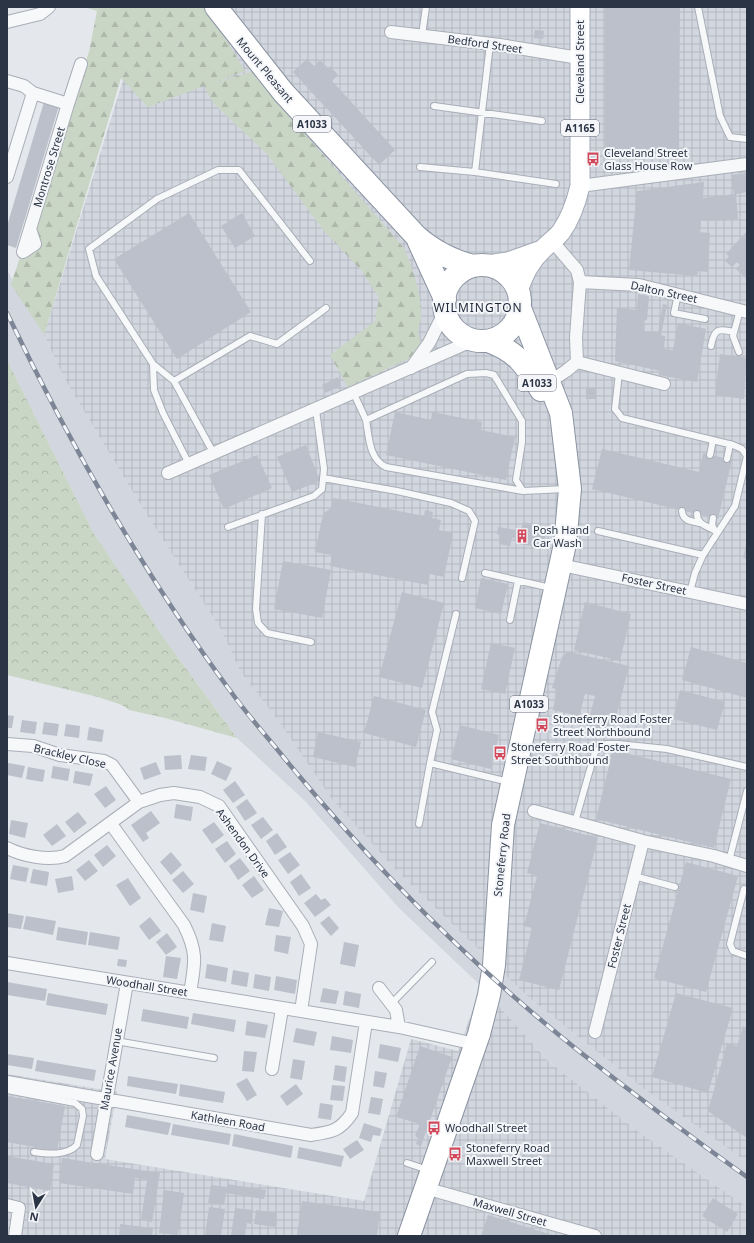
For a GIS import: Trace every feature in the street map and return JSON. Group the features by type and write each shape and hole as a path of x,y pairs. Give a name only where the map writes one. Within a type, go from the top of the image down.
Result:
{"highway":[{"name":"Mount Pleasant","path":"216,7 283,92 416,236"},
{"name":"A1033","path":"416,236 431,249 444,256 480,266"},
{"name":"A1033","path":"416,236 445,305"},
{"path":"480,266 506,274 514,282 519,300 516,320 509,330 499,337 481,340 464,336 455,330 449,321 445,305 448,288 454,278 463,271 480,266"},
{"name":"Stoneferry Road","path":"409,1236 484,1017 491,984 501,846 512,783 561,565 570,489 561,413 519,300"},
{"name":"Stoneferry Road","path":"481,340 503,346 515,354 527,368 549,404 565,444"}],"main road":[{"name":"Cleveland Street","path":"519,300 524,274 568,221 573,212 580,186 580,7"},
{"path":"480,266 508,262 547,245"}],"street":[{"path":"7,22 40,14 49,7"},
{"name":"Bedford Street","path":"391,32 490,44 579,58"},
{"name":"Montrose Street","path":"30,230 81,64"},
{"path":"7,81 24,86 32,93 68,104"},
{"path":"7,177 32,93"},
{"path":"580,186 747,164"},
{"path":"547,245 577,270 580,282 576,337 577,362"},
{"name":"Dalton Street","path":"580,282 639,285 743,311"},
{"path":"409,370 429,343 445,305"},
{"path":"168,474 481,340"},
{"path":"577,362 664,384"},
{"path":"549,382 577,362"},
{"name":"Foster Street","path":"561,565 747,604"},
{"name":"Brackley Close","path":"7,744 33,746 60,754 104,761 112,765 139,802"},
{"name":"Ashendon Drive","path":"7,848 16,852 56,859 65,856 111,824 139,802 160,795 174,793 200,797 219,806 303,926 310,944 301,1012"},
{"path":"534,811 643,841 747,866"},
{"path":"111,824 184,925 192,942 196,962 190,993"},
{"name":"Foster Street","path":"595,1032 643,841"},
{"name":"Woodhall Street","path":"7,963 399,1027 475,1044"},
{"name":"Maurice Avenue","path":"97,1154 105,1100 127,983"},
{"path":"379,988 396,1010 399,1027"},
{"path":"272,1069 282,1009"},
{"name":"Kathleen Road","path":"7,1082 311,1135 333,1131 347,1120 352,1112 366,1022"},
{"name":"Maxwell Street","path":"427,1180 588,1235"},
{"path":"7,1206 19,1208 15,1236"}],"lane":[{"path":"422,35 426,7"},
{"path":"698,7 720,116 730,138 747,139"},
{"path":"475,172 490,44"},
{"path":"434,106 542,121"},
{"path":"420,167 475,172 556,184"},
{"path":"214,454 174,381 153,364 96,276 89,249 157,199 218,170 239,170 310,261"},
{"path":"678,294 674,313 705,320"},
{"path":"174,381 250,336 277,344 326,308"},
{"path":"739,352 734,332 743,311"},
{"path":"711,346 713,336 718,331 722,329 734,332"},
{"path":"153,364 154,390 162,413 189,464"},
{"path":"366,420 467,374 486,373 494,375 522,421 522,442 516,480 523,490"},
{"path":"619,373 615,409 622,418 730,444 742,449 747,456 735,506 716,532 703,555 695,573 690,592"},
{"path":"354,394 366,420 372,452 376,460 386,467 523,490 570,489"},
{"path":"228,526 314,496 322,489 324,469 316,410"},
{"path":"710,455 713,440"},
{"path":"726,459 730,444"},
{"path":"323,478 443,501 469,511 475,521 462,578"},
{"path":"682,511 683,516 686,519 716,532"},
{"path":"262,514 256,609 258,623 267,633 311,642"},
{"path":"696,514 697,520 700,524"},
{"path":"713,518 712,525 716,532"},
{"path":"598,531 703,555"},
{"path":"484,573 556,589"},
{"path":"510,620 518,581"},
{"path":"419,824 437,730 432,712 456,614"},
{"path":"575,822 595,752 606,744 667,749 747,767"},
{"path":"430,763 512,783"},
{"path":"729,861 747,791"},
{"path":"634,876 675,887"},
{"path":"744,889 730,944 733,950 747,956"},
{"path":"391,1004 432,962"},
{"path":"116,1041 214,1058"},
{"path":"7,1090 75,1103 82,1109 83,1116 77,1144 74,1148 58,1154 34,1152"},
{"path":"407,1163 427,1180"}],"shaded area":[{"path":"108,7 747,7 747,1162 644,1089 527,996 398,872 332,799 278,720 240,671 222,631 143,509 64,378 44,335 123,80 100,57"},
{"path":"7,270 44,335 64,378 143,509 222,631 240,671 398,872 527,996 644,1089 747,1162 747,1207 636,1130 548,1061 481,986 399,908 305,801 237,738 163,637 93,532 7,360"},
{"path":"481,986 548,1061 636,1130 747,1207 747,1236 7,1236 7,1074 117,1092 105,1159 364,1201 411,1039 458,1051"}],"green space":[{"path":"84,7 206,7 245,71 213,83 251,72 404,248 416,281 421,306 419,332 421,343 412,357 348,387 330,355 375,321 379,298 362,271 323,230 267,154 214,104 204,86 148,107 121,78 44,335 11,284 89,52 97,11"},
{"path":"7,360 93,532 163,637 237,738 165,718 129,710 122,705 98,697 7,675"}],"building":[{"path":"605,7 680,7 679,154 605,154"},
{"path":"535,30 544,31 543,39 534,38"},
{"path":"307,59 314,66 320,60 328,68 330,66 338,75 332,81 395,150 379,165 293,72"},
{"path":"44,102 59,106 16,248 7,245 7,226"},
{"path":"747,173 747,192 736,194 738,219 701,221 699,232 710,233 708,272 698,271 697,276 629,270 637,191 704,182 703,198 734,194 731,175"},
{"path":"189,213 251,312 177,359 114,259"},
{"path":"242,213 255,236 235,248 221,226"},
{"path":"747,231 747,279 736,269 740,265 737,262 732,267 725,261 729,256 726,254"},
{"path":"638,294 649,296 647,320 643,321 644,331 658,332 663,304 667,305 661,335 665,336 664,349 673,350 678,323 706,329 697,382 659,375 660,371 615,361 617,308 637,310"},
{"path":"720,354 747,358 744,399 715,395"},
{"path":"338,377 341,386 325,393 322,385"},
{"path":"586,387 596,388 596,399 586,399"},
{"path":"395,412 431,420 432,412 482,422 481,430 515,437 506,480 386,455"},
{"path":"306,445 320,481 292,492 277,457"},
{"path":"602,449 699,472 703,453 732,460 718,519 592,489"},
{"path":"257,455 272,488 224,509 209,475"},
{"path":"333,498 424,516 425,510 433,512 432,518 441,520 439,530 453,533 444,577 430,574 428,585 330,566 332,555 315,552 323,514 331,508"},
{"name":"Posh Hand Car Wash","path":"523,522 547,527 543,548 519,544 520,539 512,538 510,546 499,544 500,535 497,534 498,527 521,531"},
{"path":"747,545 747,559 743,558"},
{"path":"283,561 331,570 322,618 274,609"},
{"path":"481,578 508,584 501,614 475,608"},
{"path":"402,592 444,603 422,688 379,677"},
{"path":"585,602 631,614 620,661 574,650"},
{"path":"491,643 515,648 505,694 481,689"},
{"path":"691,647 747,663 747,698 682,680"},
{"path":"570,652 629,666 611,737 586,730 595,696 585,694 579,716 553,710 557,689 552,688 562,657 566,653"},
{"path":"680,690 725,702 717,730 673,719"},
{"path":"374,696 426,710 416,747 364,733"},
{"path":"7,715 14,716 12,728 7,728"},
{"path":"22,720 37,722 35,734 20,732"},
{"path":"44,722 59,724 57,736 42,734"},
{"path":"66,724 80,726 79,738 64,736"},
{"path":"460,725 499,735 491,769 451,759"},
{"path":"89,727 104,730 102,742 87,740"},
{"path":"318,732 361,742 355,767 313,757"},
{"path":"613,750 731,779 714,848 596,819"},
{"path":"181,755 182,769 165,770 164,756"},
{"path":"191,755 207,757 205,771 188,769"},
{"path":"217,761 232,768 226,781 211,774"},
{"path":"156,762 161,774 144,780 140,768"},
{"path":"8,763 25,766 22,778 7,775"},
{"path":"53,766 70,769 68,781 51,778"},
{"path":"28,767 45,770 43,782 26,779"},
{"path":"75,771 93,774 90,786 73,783"},
{"path":"235,781 245,795 233,803 223,790"},
{"path":"106,786 116,800 105,808 94,794"},
{"path":"247,799 257,813 245,821 236,807"},
{"path":"176,804 193,807 191,821 174,818"},
{"path":"151,811 160,823 146,833 149,838 143,842 131,825"},
{"path":"78,812 87,823 74,833 65,822"},
{"path":"263,817 273,830 261,839 251,825"},
{"path":"11,820 28,823 25,838 9,834"},
{"path":"214,822 224,835 212,844 202,830"},
{"path":"540,823 598,838 559,990 519,980 532,928 524,926 537,876 527,873"},
{"path":"57,824 66,836 52,846 43,835"},
{"path":"277,833 287,847 275,855 266,841"},
{"path":"227,841 236,854 225,863 215,849"},
{"path":"107,845 116,856 103,867 94,855"},
{"path":"171,852 182,865 171,875 160,862"},
{"path":"290,852 300,865 288,874 278,860"},
{"path":"240,858 250,871 238,880 229,866"},
{"path":"89,860 98,871 85,881 76,870"},
{"path":"686,862 738,876 706,992 654,978"},
{"path":"13,865 29,868 26,882 10,879"},
{"path":"33,869 49,872 47,886 30,883"},
{"path":"183,871 194,884 183,893 172,880"},
{"path":"301,874 311,888 299,896 290,882"},
{"path":"72,876 74,890 58,893 55,879"},
{"path":"254,876 264,890 252,898 242,885"},
{"path":"128,878 141,898 130,906 116,885"},
{"path":"193,893 207,896 204,913 190,910"},
{"path":"316,894 321,900 325,898 331,905 315,917 304,903"},
{"path":"269,908 283,911 279,927 265,925"},
{"path":"7,913 24,916 21,929 7,927"},
{"path":"26,916 56,921 53,935 23,929"},
{"path":"329,916 339,928 331,936 320,923"},
{"path":"150,917 161,931 149,940 139,926"},
{"path":"212,923 226,926 223,942 209,940"},
{"path":"58,927 88,932 86,945 56,940"},
{"path":"90,932 120,937 118,950 88,945"},
{"path":"167,933 177,947 166,955 156,942"},
{"path":"276,935 291,937 288,954 274,951"},
{"path":"344,942 359,945 355,967 340,964"},
{"path":"166,956 181,958 177,979 163,977"},
{"path":"118,959 127,960 126,967 117,966"},
{"path":"207,964 228,968 226,982 205,978"},
{"path":"233,970 249,973 247,987 231,984"},
{"path":"255,974 271,977 269,991 253,988"},
{"path":"276,976 297,980 295,994 274,990"},
{"path":"7,982 47,989 45,1001 7,995"},
{"path":"323,988 339,991 336,1004 320,1002"},
{"path":"345,991 361,994 359,1008 343,1005"},
{"path":"48,993 108,1004 106,1015 46,1005"},
{"path":"676,993 733,1008 708,1093 652,1077"},
{"path":"143,1009 189,1017 187,1029 141,1021"},
{"path":"193,1013 236,1020 234,1032 191,1024"},
{"path":"247,1021 268,1025 265,1038 245,1035"},
{"path":"743,1026 747,1028 747,1138 708,1111 727,1043 737,1046"},
{"path":"296,1028 317,1032 314,1046 293,1042"},
{"path":"332,1036 353,1040 351,1053 330,1050"},
{"path":"380,1044 401,1048 398,1062 378,1058"},
{"path":"420,1046 452,1057 421,1146 416,1144 418,1138 415,1136 420,1124 396,1117"},
{"path":"244,1051 257,1052 254,1072 242,1071"},
{"path":"7,1054 34,1058 32,1069 7,1065"},
{"path":"293,1059 305,1061 302,1080 290,1078"},
{"path":"37,1060 96,1070 94,1081 35,1071"},
{"path":"335,1065 347,1067 345,1082 333,1080"},
{"path":"375,1071 387,1073 384,1088 373,1086"},
{"path":"128,1076 178,1084 176,1094 127,1086"},
{"path":"247,1078 257,1095 247,1101 236,1084"},
{"path":"180,1084 225,1092 223,1103 179,1096"},
{"path":"296,1084 303,1094 287,1106 280,1096"},
{"path":"332,1085 345,1086 343,1101 330,1100"},
{"path":"7,1096 65,1106 57,1151 7,1142"},
{"path":"371,1097 383,1099 380,1115 368,1113"},
{"path":"320,1103 333,1105 331,1120 318,1118"},
{"path":"127,1115 171,1123 168,1135 125,1127"},
{"path":"364,1123 382,1129 380,1136 373,1135 371,1142 359,1138"},
{"path":"173,1124 231,1134 229,1145 171,1135"},
{"path":"234,1134 293,1146 291,1158 232,1146"},
{"path":"357,1140 364,1150 350,1159 343,1149"},
{"path":"299,1147 344,1156 341,1167 297,1158"},
{"path":"7,1156 54,1164 50,1191 7,1183"},
{"path":"62,1158 160,1173 152,1222 141,1220 147,1180 135,1178 133,1194 59,1183"},
{"path":"227,1184 266,1190 264,1199 226,1193 224,1205 208,1203 211,1185 227,1187"},
{"path":"164,1190 184,1193 178,1235 159,1233"},
{"path":"713,1198 738,1214 727,1232 702,1216"},
{"path":"302,1201 380,1212 377,1236 297,1235"},
{"path":"209,1207 225,1209 221,1236 205,1236"},
{"path":"235,1208 253,1210 251,1224 247,1223 245,1236 231,1236"},
{"path":"256,1210 277,1213 276,1227 254,1224"},
{"path":"488,1215 555,1236 481,1236"},
{"path":"120,1224 153,1228 152,1236 119,1236"}],"railway":[{"path":"7,313 84,463 142,561 204,655 237,700 319,799 353,838 425,913 462,950 501,985 580,1052 663,1116 747,1177"}],"place":[{"name":"Cleveland Street Glass House Row","path":"593,159"},
{"name":"Posh Hand Car Wash","path":"522,536"},
{"name":"Stoneferry Road Foster Street Northbound","path":"542,725"},
{"name":"Stoneferry Road Foster Street Southbound","path":"500,753"},
{"name":"Woodhall Street","path":"434,1128"},
{"name":"Stoneferry Road Maxwell Street","path":"455,1154"}],"district":[{"name":"WILMINGTON","path":"478,308"}]}
